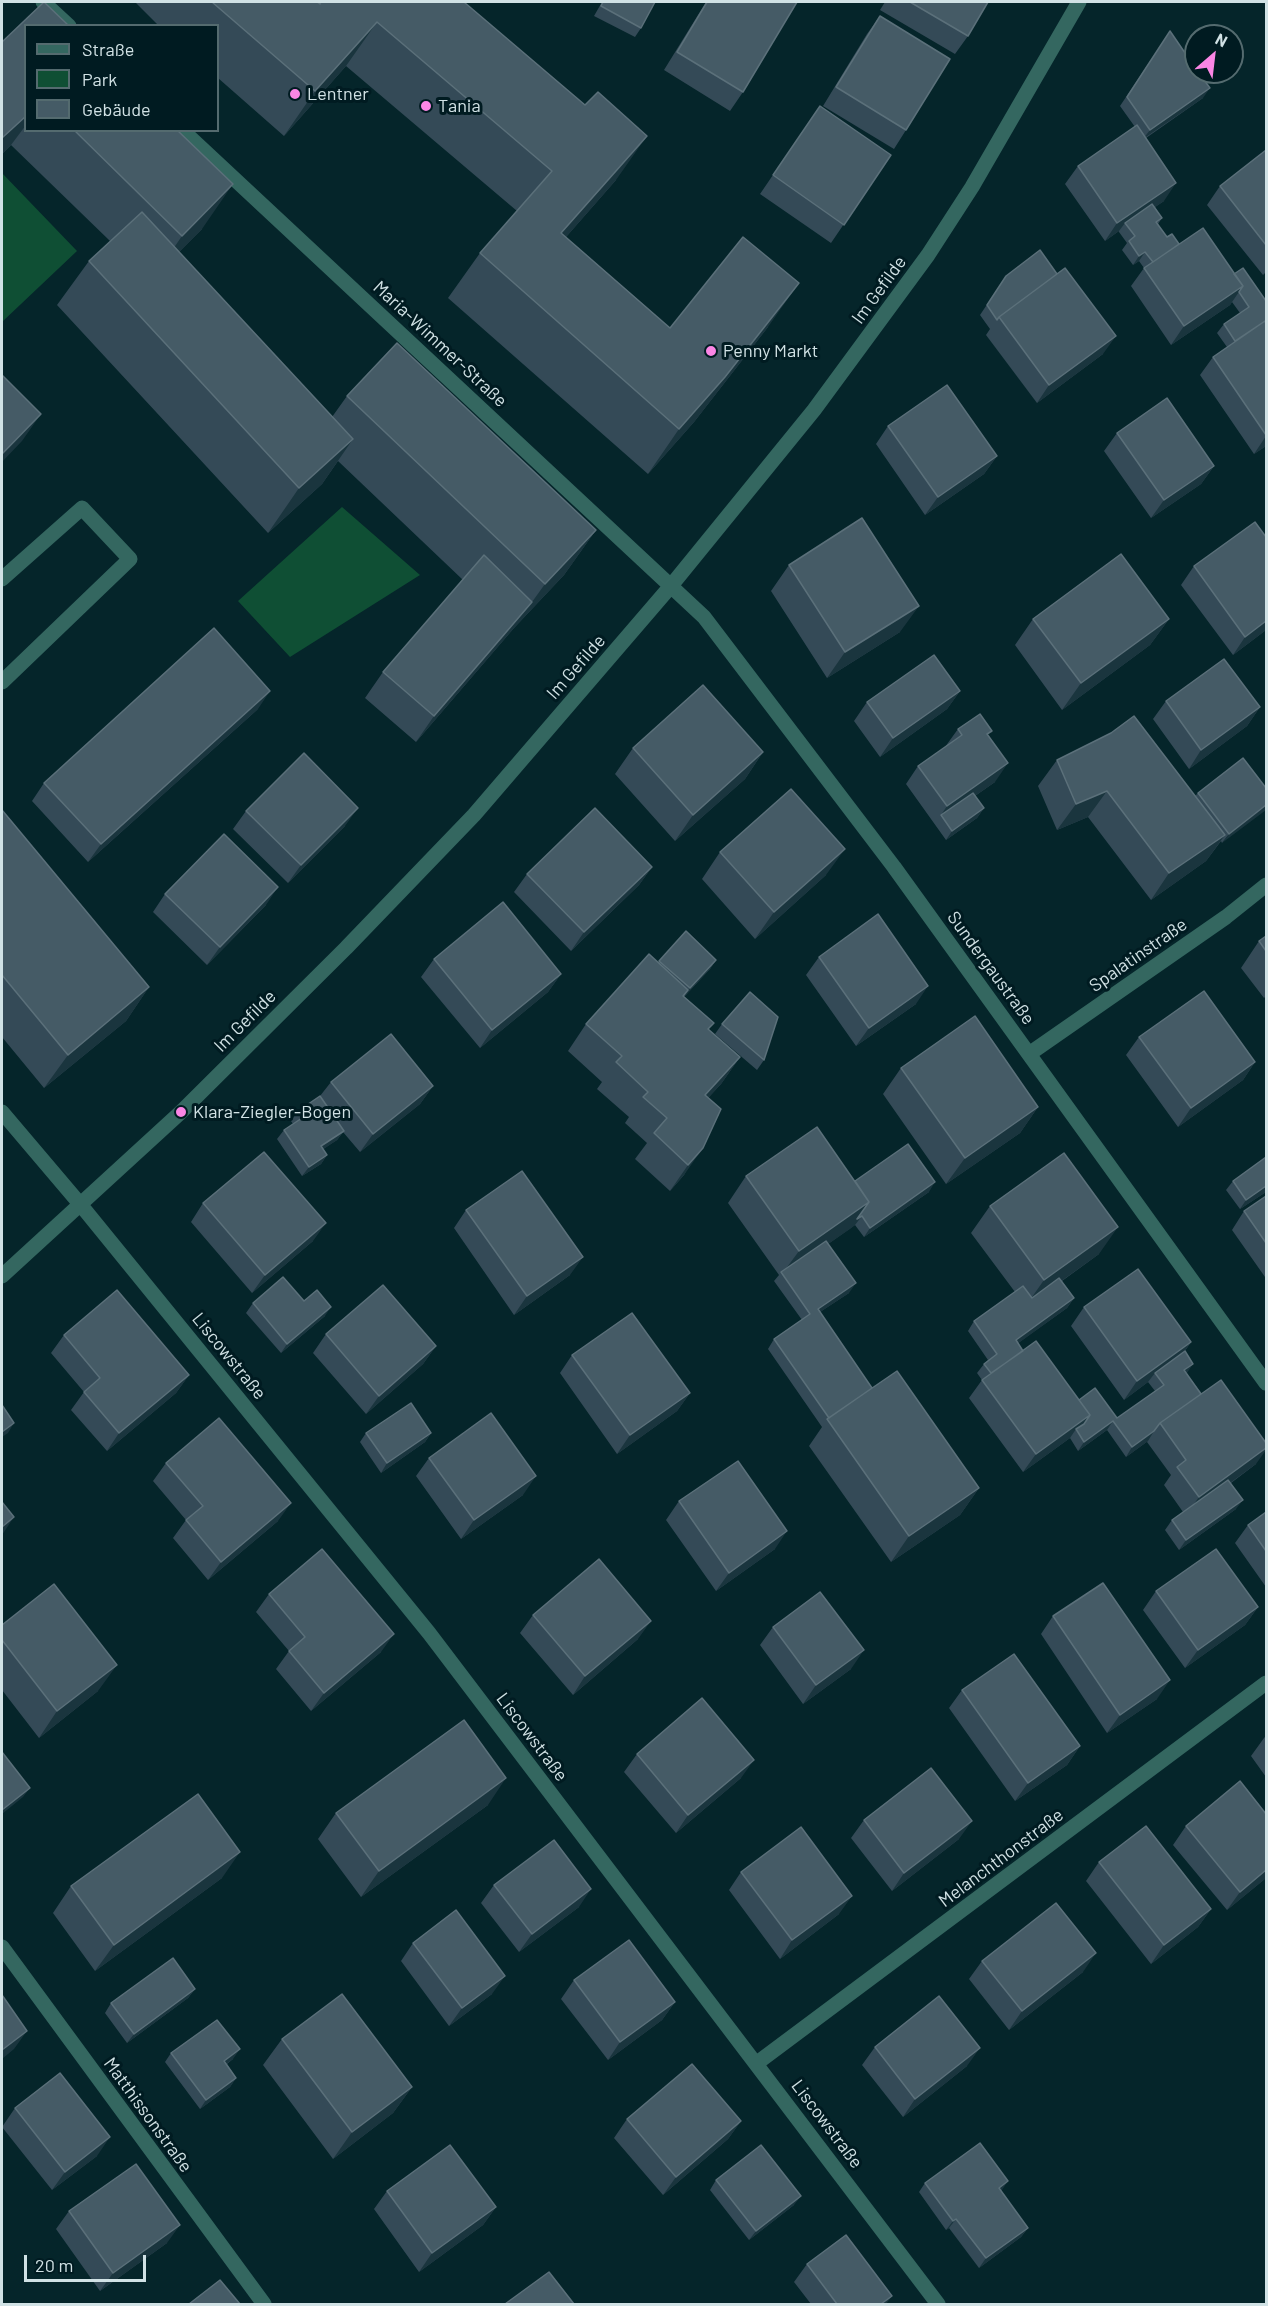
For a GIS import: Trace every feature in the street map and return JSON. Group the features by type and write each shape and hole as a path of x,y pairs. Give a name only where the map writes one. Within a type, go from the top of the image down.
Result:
{"street":[{"path":"43,2 67,24"},
{"name":"Im Gefilde","path":"2,1276 225,1068 474,815 670,587 814,410 928,255 972,187 1079,2"},
{"name":"Maria-Wimmer-Straße","path":"185,132 670,587"},
{"path":"2,579 82,508 130,559 2,682"},
{"name":"Sundergaustraße","path":"670,587 711,626 894,867 1266,1383"},
{"name":"Spalatinstraße","path":"1029,1054 1226,917 1266,885"},
{"path":"2,1112 80,1204"},
{"name":"Liscowstraße","path":"80,1204 429,1633 938,2304"},
{"name":"Melanchthonstraße","path":"757,2063 1266,1683"},
{"name":"Matthissonstraße","path":"2,1947 264,2304"}],"green space":[{"path":"2,173 77,251 2,322"},
{"path":"342,507 420,575 290,657 238,601"}],"building":[{"path":"44,2 67,24 24,24 24,118 2,138 2,42"},
{"path":"212,2 317,2 320,4 321,2 464,2 585,105 598,92 647,136 561,233 670,328 743,237 799,283 725,377 679,429 480,253 552,171 377,22 315,91"},
{"path":"603,2 655,2 641,28 601,6"},
{"path":"707,2 797,2 743,92 677,52"},
{"path":"910,2 988,2 968,36"},
{"path":"880,16 950,59 906,130 836,87"},
{"path":"1170,31 1184,51 1184,84 1207,84 1210,88 1150,130 1127,97"},
{"path":"820,106 891,155 844,225 773,175"},
{"path":"1137,125 1176,183 1117,223 1078,166"},
{"path":"76,132 179,132 233,184 182,236"},
{"path":"1266,150 1266,245 1220,186"},
{"path":"1152,204 1162,218 1156,222 1167,237 1172,234 1179,244 1153,262 1145,252 1139,256 1129,241 1135,236 1125,223"},
{"path":"142,212 353,439 299,488 89,261"},
{"path":"1203,228 1243,286 1184,326 1144,268"},
{"path":"1040,250 1057,274 997,320 987,305 1006,276"},
{"path":"1065,268 1116,336 1049,385 999,317"},
{"path":"1243,268 1266,301 1266,324 1265,321 1235,341 1224,324 1249,307 1239,292 1243,286 1234,274"},
{"path":"1265,321 1266,324 1266,435 1213,357"},
{"path":"397,343 596,530 545,584 347,396"},
{"path":"2,375 41,414 2,454"},
{"path":"947,385 997,456 938,497 888,426"},
{"path":"1167,398 1214,466 1164,500 1117,433"},
{"path":"862,518 919,606 845,652 789,565"},
{"path":"1255,522 1266,537 1266,621 1245,637 1194,566"},
{"path":"1121,554 1169,619 1081,683 1033,619"},
{"path":"484,555 532,602 434,716 383,672"},
{"path":"214,628 270,691 101,844 44,783"},
{"path":"934,655 960,691 893,738 867,702"},
{"path":"1224,659 1260,707 1201,750 1166,701"},
{"path":"703,685 763,752 693,815 633,748"},
{"path":"980,714 992,731 987,734 1008,763 947,806 918,766 962,735 958,729"},
{"path":"1134,716 1225,835 1169,873 1107,791 1076,804 1057,760 1111,733"},
{"path":"304,753 358,808 301,865 246,811"},
{"path":"1243,758 1266,788 1266,805 1229,834 1198,793"},
{"path":"791,789 845,849 774,912 720,852"},
{"path":"973,793 984,808 952,831 941,815"},
{"path":"595,808 652,867 584,932 527,874"},
{"path":"2,810 149,987 68,1055 2,975"},
{"path":"224,834 278,887 220,947 165,894"},
{"path":"503,902 561,974 492,1030 434,959"},
{"path":"878,914 928,986 869,1028 819,957"},
{"path":"686,931 716,960 690,988 659,961"},
{"path":"1266,936 1266,951 1259,941"},
{"path":"649,954 688,990 683,996 714,1023 708,1029 740,1057 705,1095 721,1109 703,1148 688,1165 654,1133 667,1118 643,1097 648,1092 616,1062 622,1056 586,1024"},
{"path":"1204,991 1255,1062 1191,1108 1139,1037"},
{"path":"750,992 778,1017 764,1060 722,1024"},
{"path":"975,1016 1038,1107 965,1158 901,1068"},
{"path":"391,1034 433,1086 373,1134 331,1082"},
{"path":"320,1096 344,1131 321,1146 327,1155 309,1167 284,1130 302,1118 298,1111"},
{"path":"817,1127 869,1202 799,1251 746,1176"},
{"path":"908,1144 935,1182 870,1228 862,1216 857,1219 869,1202 855,1181"},
{"path":"264,1152 326,1223 265,1275 203,1203"},
{"path":"1064,1153 1118,1227 1044,1280 990,1206"},
{"path":"1266,1157 1266,1186 1246,1200 1233,1181"},
{"path":"522,1171 583,1257 527,1296 466,1210"},
{"path":"1266,1196 1266,1243 1244,1211"},
{"path":"826,1241 856,1283 818,1309 872,1388 829,1418 774,1339 810,1314 781,1272"},
{"path":"1138,1269 1191,1342 1137,1381 1084,1307"},
{"path":"283,1277 304,1301 317,1290 331,1307 287,1344 253,1303"},
{"path":"1059,1278 1074,1298 1016,1340 1023,1351 991,1373 984,1364 997,1354 974,1321 1023,1286 1032,1298"},
{"path":"383,1285 436,1346 379,1396 326,1334"},
{"path":"117,1290 189,1375 119,1433 84,1392 100,1378 64,1335"},
{"path":"632,1313 690,1393 630,1435 572,1355"},
{"path":"1036,1341 1090,1415 1036,1454 982,1380"},
{"path":"1185,1351 1193,1364 1184,1370 1201,1394 1160,1423 1154,1431 1132,1447 1113,1421 1084,1442 1076,1429 1084,1424 1090,1415 1079,1400 1095,1388 1117,1418 1164,1385 1155,1373"},
{"path":"897,1371 979,1488 909,1536 827,1419"},
{"path":"1221,1380 1266,1443 1266,1448 1199,1497 1177,1467 1186,1460 1160,1423"},
{"path":"411,1403 431,1433 387,1463 366,1433"},
{"path":"2,1405 14,1423 2,1432"},
{"path":"491,1413 536,1476 474,1520 429,1458"},
{"path":"219,1418 291,1503 221,1562 186,1520 203,1506 166,1463"},
{"path":"738,1461 787,1531 729,1573 679,1501"},
{"path":"1228,1480 1243,1500 1186,1540 1172,1520"},
{"path":"2,1502 14,1517 2,1527"},
{"path":"1266,1512 1266,1551 1248,1525"},
{"path":"322,1549 394,1634 324,1693 289,1651 305,1637 269,1594"},
{"path":"1216,1549 1258,1607 1198,1650 1156,1591"},
{"path":"599,1559 651,1621 585,1676 533,1615"},
{"path":"1103,1583 1170,1680 1120,1715 1053,1616"},
{"path":"54,1584 117,1665 57,1711 2,1640 2,1625"},
{"path":"820,1592 864,1650 816,1685 773,1627"},
{"path":"1014,1654 1080,1746 1028,1783 962,1690"},
{"path":"702,1698 754,1760 688,1815 637,1754"},
{"path":"464,1720 506,1778 379,1871 336,1813"},
{"path":"2,1752 30,1788 2,1810"},
{"path":"931,1768 972,1821 904,1873 864,1820"},
{"path":"1240,1781 1266,1814 1266,1870 1240,1892 1186,1826"},
{"path":"198,1794 240,1852 114,1945 71,1886"},
{"path":"1146,1826 1211,1909 1164,1945 1099,1862"},
{"path":"801,1827 852,1896 792,1940 741,1872"},
{"path":"554,1840 591,1889 532,1934 494,1885"},
{"path":"1056,1903 1096,1953 1022,2011 982,1961"},
{"path":"456,1910 505,1976 462,2008 413,1943"},
{"path":"629,1940 675,2002 620,2042 574,1980"},
{"path":"173,1958 195,1989 134,2034 111,2003"},
{"path":"342,1994 412,2087 352,2132 282,2039"},
{"path":"2,1995 27,2031 2,2050"},
{"path":"939,1996 980,2048 915,2099 875,2047"},
{"path":"217,2020 240,2049 224,2061 236,2078 206,2100 171,2053"},
{"path":"692,2064 741,2121 676,2177 627,2119"},
{"path":"60,2073 110,2137 65,2172 15,2108"},
{"path":"980,2143 1008,2181 999,2188 1028,2228 986,2258 956,2219 953,2221 925,2183"},
{"path":"450,2145 496,2207 432,2253 387,2191"},
{"path":"761,2145 801,2196 756,2231 716,2180"},
{"path":"136,2164 180,2225 113,2273 69,2211"},
{"path":"846,2235 892,2296 881,2304 837,2304 807,2264"},
{"path":"549,2272 574,2304 505,2304"},
{"path":"220,2280 240,2304 189,2304"}],"place":[{"name":"Lentner","path":"295,94"},
{"name":"Tania","path":"426,106"},
{"name":"Penny Markt","path":"711,351"},
{"name":"Klara-Ziegler-Bogen","path":"181,1112"}]}
